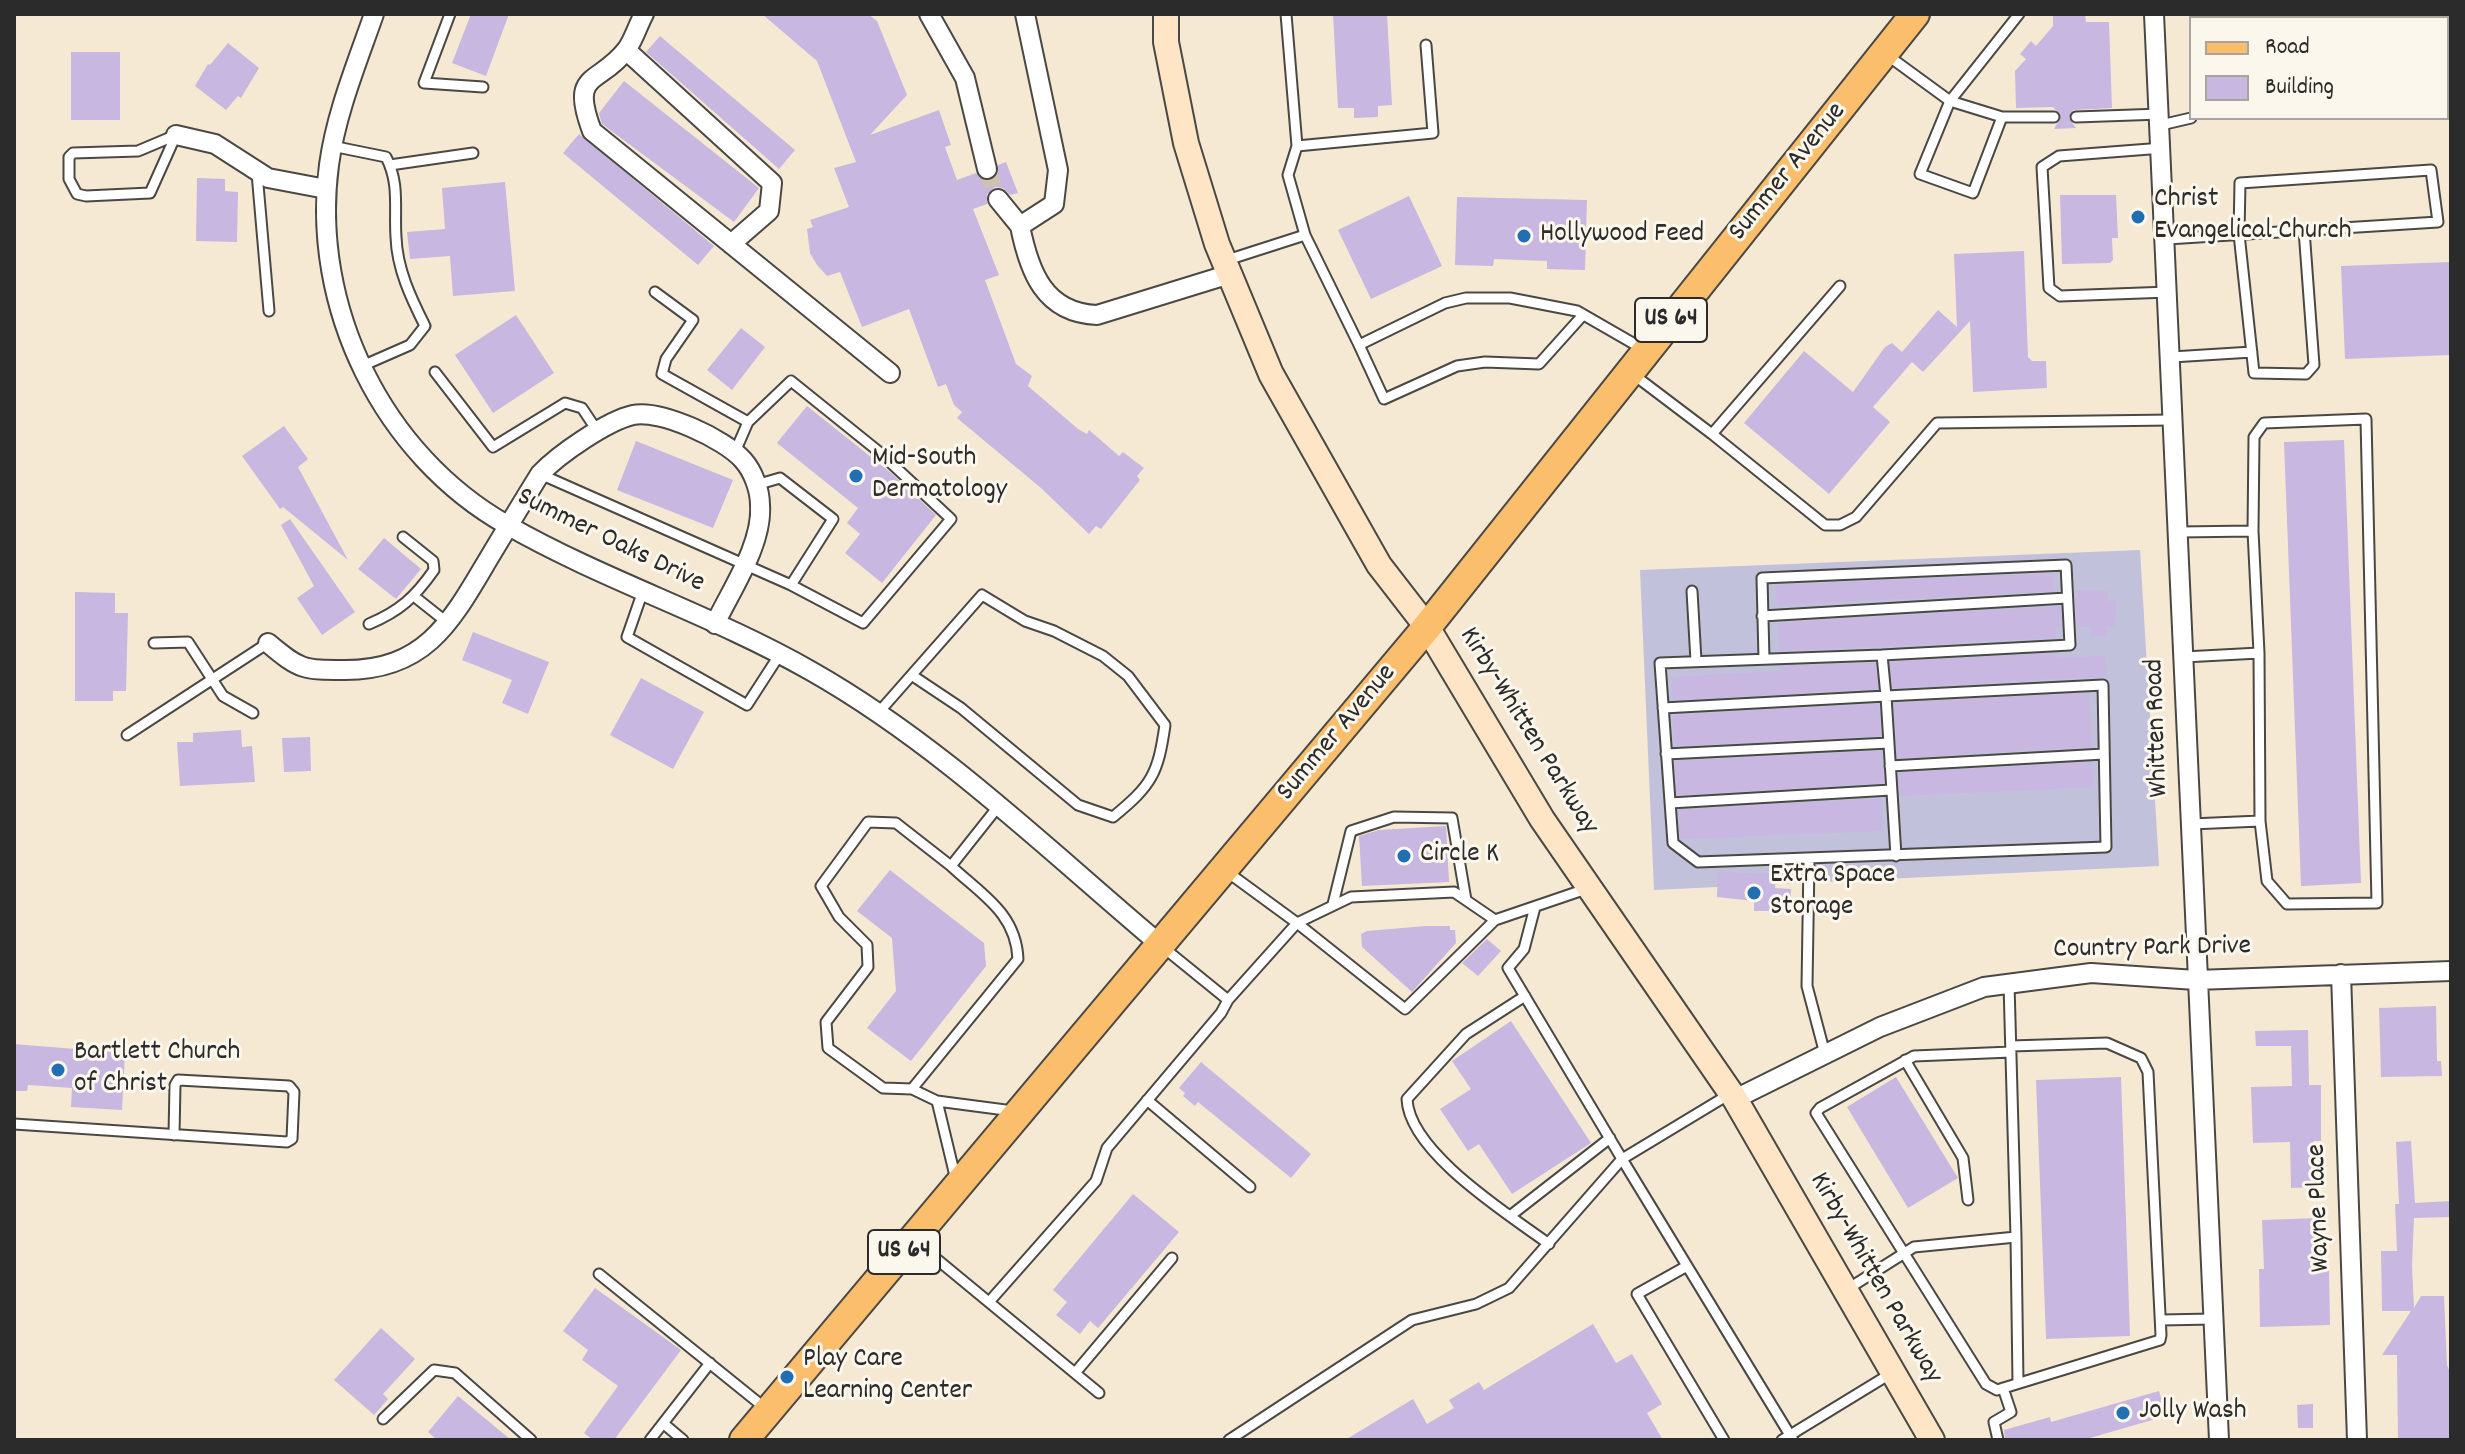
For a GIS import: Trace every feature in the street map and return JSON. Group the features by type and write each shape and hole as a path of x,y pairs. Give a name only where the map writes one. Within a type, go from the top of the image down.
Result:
{"main road":[{"name":"Kirby-Whitten Parkway","path":"1166,14 1166,42 1186,143 1227,268 1271,374 1379,565 1427,627 1542,819 1733,1096 1932,1440"},
{"name":"Summer Avenue","path":"744,1440 1427,627 1915,14"}],"street":[{"name":"Summer Oaks Drive","path":"374,14 337,120 332,146 326,189 332,280 347,335 362,366 399,430 423,459 458,491 508,526 780,654 879,712 1162,946"},
{"path":"644,14 626,50 590,78 581,103 592,131 890,373"},
{"path":"929,14 965,78 987,169"},
{"path":"1020,226 1054,204 1058,170 1025,14"},
{"name":"Whitten Road","path":"2154,14 2163,148 2196,980 2219,1440"},
{"path":"626,50 772,183 769,211 731,244"},
{"path":"176,135 215,144 257,173 281,183 326,189"},
{"path":"998,199 1020,226 1027,264 1053,301 1074,314 1097,315 1227,268"},
{"path":"268,643 296,667 359,670 390,665 414,654 449,624 540,474 617,420 645,413 672,419 735,452 745,462 756,485 759,521 744,563 715,624"},
{"name":"Country Park Drive","path":"1733,1096 1880,1027 1984,987 2091,973 2196,980 2451,971"},
{"name":"Wayne Place","path":"2341,974 2357,1440"}],"lane":[{"path":"450,14 424,83 483,87"},
{"path":"1286,14 1297,146 1288,175 1305,235 1384,399 1457,366 1485,362 1539,364 1583,315"},
{"path":"2002,117 1973,193 1920,174 1950,101 2019,14"},
{"path":"2154,14 2167,14"},
{"path":"1297,146 1433,133 1426,45"},
{"path":"1884,53 1950,101 2002,117 2054,117"},
{"path":"2076,117 2189,118"},
{"path":"176,135 150,193 86,196 77,194 71,186 69,157 73,153 138,151 176,135"},
{"path":"332,146 386,157 396,177 396,240 407,292 425,326 410,345 362,366"},
{"path":"2163,148 2059,156 2042,167 2049,288 2060,296 2169,292"},
{"path":"390,165 473,153"},
{"path":"2167,239 2239,234 2304,230 2438,222 2431,170 2240,183 2239,234 2254,373 2306,374 2314,365 2304,230"},
{"path":"257,173 269,311"},
{"path":"1227,268 1305,235"},
{"path":"1712,434 1840,286"},
{"path":"655,292 693,320 666,359 662,374 748,422"},
{"path":"1359,345 1445,303 1466,298 1546,303 1583,315 1639,362 1712,434 1825,525 1840,525 1856,517 1937,423 2175,420"},
{"path":"2172,357 2252,352"},
{"path":"435,372 493,447 565,403 582,408 598,432"},
{"path":"540,474 744,563 863,623 951,519 878,451 791,381 748,422 735,452"},
{"path":"2366,419 2377,903 2287,904 2267,881 2260,821 2259,653 2253,531 2254,437 2264,423 2366,419"},
{"path":"756,485 780,478 833,519 791,585"},
{"path":"2179,532 2253,531"},
{"path":"369,624 397,612 415,597 434,570 433,561 403,537"},
{"path":"1663,708 2103,685 2106,847 1809,861 1698,862 1673,843 1666,754 1660,663 1882,655 2070,645 2066,565 1762,578 1764,659"},
{"path":"643,591 627,637 747,705 780,654"},
{"path":"1692,591 1696,661"},
{"path":"879,712 982,595 1025,621 1082,644 1128,676 1165,725 1159,765 1141,794 1113,817 1078,805 961,708 913,676"},
{"path":"415,597 449,624"},
{"path":"1762,616 2067,598"},
{"path":"154,643 188,642 232,704 253,713"},
{"path":"127,735 268,643"},
{"path":"2184,657 2259,653"},
{"path":"1882,655 1896,856"},
{"path":"1666,754 1889,743"},
{"path":"1890,766 2104,754"},
{"path":"1670,803 1891,790"},
{"path":"951,866 997,808"},
{"path":"1333,904 1351,831 1394,817 1452,818 1466,900"},
{"path":"2190,824 2260,821"},
{"path":"912,1089 1018,959 1017,940 1010,920 951,866 896,823 868,822 821,886 839,917 867,945 868,967 826,1022 828,1048 883,1088 912,1089 937,1101 1022,1112"},
{"path":"1809,861 1807,986 1825,1054"},
{"path":"1225,870 1405,1009 1495,920 1589,888"},
{"path":"989,1302 1096,1181 1107,1148 1221,1013 1228,1000 1297,923 1351,897 1454,892 1495,920"},
{"path":"1535,907 1524,949 1508,968 1788,1438 1893,1372"},
{"path":"1162,946 1228,1000"},
{"path":"2009,984 2018,1383"},
{"path":"1525,996 1466,1034 1407,1099 1408,1116 1461,1180 1549,1244"},
{"path":"2107,1043 2141,1058 2148,1072 2160,1340 2003,1388 1992,1388 1986,1384 1816,1113 1905,1060 1932,1054 2107,1043"},
{"path":"1905,1060 1963,1158 1968,1200"},
{"path":"14,1124 174,1135 287,1142 292,1139 294,1092 289,1086 178,1080 175,1085 174,1135"},
{"path":"1229,1440 1412,1320 1476,1304 1509,1288 1622,1159 1733,1096"},
{"path":"1147,1100 1250,1187"},
{"path":"937,1101 958,1188"},
{"path":"1510,1216 1610,1138"},
{"path":"1846,1290 1901,1253 1926,1244 2016,1237"},
{"path":"913,1240 1099,1393"},
{"path":"1075,1373 1172,1258"},
{"path":"1687,1266 1637,1294 1724,1440"},
{"path":"599,1274 769,1411"},
{"path":"2161,1320 2213,1319"},
{"path":"650,1440 710,1363"},
{"path":"383,1419 434,1370 445,1371 455,1373 531,1440"},
{"path":"1998,1440 1994,1422 2011,1412 2003,1388"},
{"path":"664,1424 683,1440"}],"shaded area":[{"path":"2140,550 2159,866 1654,890 1640,570"}],"building":[{"path":"471,14 509,14 486,76 452,63"},
{"path":"762,14 868,14 877,21 907,95 870,135 939,110 951,145 945,147 957,180 976,173 983,180 991,180 998,173 998,165 1006,162 1018,193 1010,195 1003,188 995,187 987,194 987,204 973,209 999,275 985,280 1016,364 1032,376 1028,386 1078,429 1087,434 1089,430 1119,456 1123,452 1144,468 1137,476 1140,480 1101,529 1096,526 1089,534 1041,488 957,418 962,412 954,405 946,384 938,387 909,309 862,327 840,272 827,276 817,265 810,253 807,229 813,227 810,220 849,207 834,168 856,162 817,61"},
{"path":"1333,14 1387,14 1392,105 1378,106 1378,117 1354,118 1354,108 1338,108"},
{"path":"2053,14 2085,14 2086,22 2109,22 2112,108 2073,110 2069,118 2076,128 2054,129 2061,116 2053,107 2016,108 2015,71 2026,59 2020,54 2031,41 2036,46 2053,26"},
{"path":"660,36 795,150 779,169 646,52"},
{"path":"228,43 259,68 241,98 238,96 226,110 195,86 208,64"},
{"path":"71,52 120,52 120,120 71,120"},
{"path":"624,81 759,188 734,222 602,124 599,113"},
{"path":"579,134 714,246 698,265 563,153"},
{"path":"197,178 225,179 225,191 238,192 237,242 196,241"},
{"path":"505,182 515,291 453,296 450,256 410,259 407,232 445,229 442,188"},
{"path":"2060,195 2116,195 2118,238 2112,238 2113,260 2110,263 2062,264"},
{"path":"1409,196 1442,266 1371,299 1338,230"},
{"path":"1457,197 1587,200 1585,270 1547,269 1547,261 1494,259 1493,266 1455,265"},
{"path":"2024,251 2028,357 2032,361 2046,361 2047,388 1973,392 1970,321 1923,372 1912,362 1873,407 1890,422 1829,494 1744,423 1804,351 1853,392 1885,347 1892,343 1902,352 1938,310 1957,327 1954,254"},
{"path":"2451,262 2451,355 2345,359 2341,266"},
{"path":"516,315 554,373 493,413 455,355"},
{"path":"741,328 765,347 732,390 707,370"},
{"name":"Mid-South Dermatology","path":"807,406 891,473 936,515 882,583 845,553 860,534 847,523 858,508 777,443"},
{"path":"284,426 308,459 298,467 348,560 283,507 280,509 242,456"},
{"path":"2344,440 2361,883 2301,886 2284,442"},
{"path":"636,441 733,480 713,528 617,490"},
{"path":"290,519 355,612 322,635 297,598 314,586 281,525"},
{"path":"384,538 421,569 396,599 358,569"},
{"path":"2053,573 2054,590 2060,591 1777,605 1776,585"},
{"path":"2075,590 2108,591 2108,601 2116,601 2115,627 2107,627 2107,636 2091,636 2091,627 2077,627"},
{"path":"75,592 115,593 115,613 128,613 126,691 113,691 113,701 75,701"},
{"path":"2061,606 2062,627 2056,627 2056,638 1780,651 1778,623"},
{"path":"473,632 549,662 528,714 502,703 512,680 462,660"},
{"path":"2057,653 2057,658 2105,656 2106,676 1893,688 1890,662"},
{"path":"1875,663 1878,689 1673,700 1671,677 1781,671 1780,666"},
{"path":"641,678 704,712 673,769 610,735"},
{"path":"2089,693 2091,747 1897,758 1894,703"},
{"path":"1879,704 1881,736 1675,746 1673,715"},
{"path":"241,730 242,747 252,746 255,782 180,786 177,742 193,742 193,733"},
{"path":"310,737 311,771 284,772 282,738"},
{"path":"1882,751 1884,783 1677,795 1675,761"},
{"path":"2092,762 2093,787 1900,796 1898,773"},
{"path":"1881,798 1882,831 1680,839 1678,810"},
{"name":"Circle K","path":"1446,826 1449,882 1362,886 1359,836 1379,830"},
{"path":"890,870 984,943 986,966 911,1061 867,1028 896,991 892,938 857,911"},
{"name":"Extra Space Storage","path":"1718,872 1776,874 1775,888 1791,889 1790,911 1754,911 1754,901 1717,897"},
{"path":"1450,926 1450,930 1455,930 1456,943 1412,992 1362,947 1361,934"},
{"path":"1487,939 1501,951 1478,976 1462,963"},
{"path":"2436,1006 2437,1061 2441,1061 2442,1076 2381,1077 2379,1008"},
{"path":"1511,1021 1591,1143 1512,1194 1479,1144 1468,1151 1440,1109 1471,1089 1452,1061"},
{"path":"2308,1030 2309,1085 2321,1085 2321,1141 2314,1141 2316,1187 2291,1188 2290,1142 2253,1143 2251,1087 2292,1086 2291,1046 2256,1046 2255,1031"},
{"path":"14,1044 125,1053 122,1110 71,1107 72,1088 28,1085 27,1091 14,1091"},
{"path":"1201,1062 1311,1154 1291,1178 1198,1102 1195,1106 1183,1096 1185,1093 1179,1088"},
{"path":"1896,1077 1958,1178 1908,1208 1847,1107"},
{"path":"2121,1077 2130,1336 2046,1339 2036,1080"},
{"path":"2411,1141 2415,1203 2451,1201 2451,1217 2414,1218 2412,1266 2414,1308 2421,1296 2444,1296 2447,1365 2451,1375 2451,1440 2398,1440 2397,1355 2382,1355 2411,1311 2382,1311 2381,1251 2397,1251 2395,1204 2399,1204 2396,1142"},
{"path":"1133,1194 1179,1232 1098,1328 1090,1321 1080,1334 1056,1315 1067,1302 1053,1290"},
{"path":"2320,1218 2322,1268 2329,1268 2330,1325 2260,1327 2259,1269 2264,1269 2262,1220"},
{"path":"595,1288 681,1350 614,1440 593,1440 584,1433 618,1386 582,1360 588,1350 563,1331"},
{"path":"1593,1324 1616,1363 1632,1354 1662,1404 1647,1413 1663,1440 1345,1440 1413,1399 1427,1424 1454,1408 1449,1400 1479,1382 1484,1390"},
{"path":"381,1328 415,1359 383,1394 388,1399 374,1415 334,1380"},
{"name":"Jolly Wash","path":"2159,1391 2166,1416 2083,1440 2005,1440 2004,1430 2050,1417 2051,1422"},
{"path":"458,1396 511,1440 437,1440 428,1432"},
{"path":"2313,1404 2313,1428 2298,1428 2297,1405"}],"tunnel":[{"path":"987,169 998,199"}],"place":[{"name":"Christ Evangelical Church","path":"2138,217"},
{"name":"Hollywood Feed","path":"1524,236"},
{"name":"Mid-South Dermatology","path":"856,476"},
{"name":"Circle K","path":"1404,856"},
{"name":"Extra Space Storage","path":"1754,893"},
{"name":"Bartlett Church of Christ","path":"58,1070"},
{"name":"Play Care Learning Center","path":"787,1377"},
{"name":"Jolly Wash","path":"2123,1413"}]}
